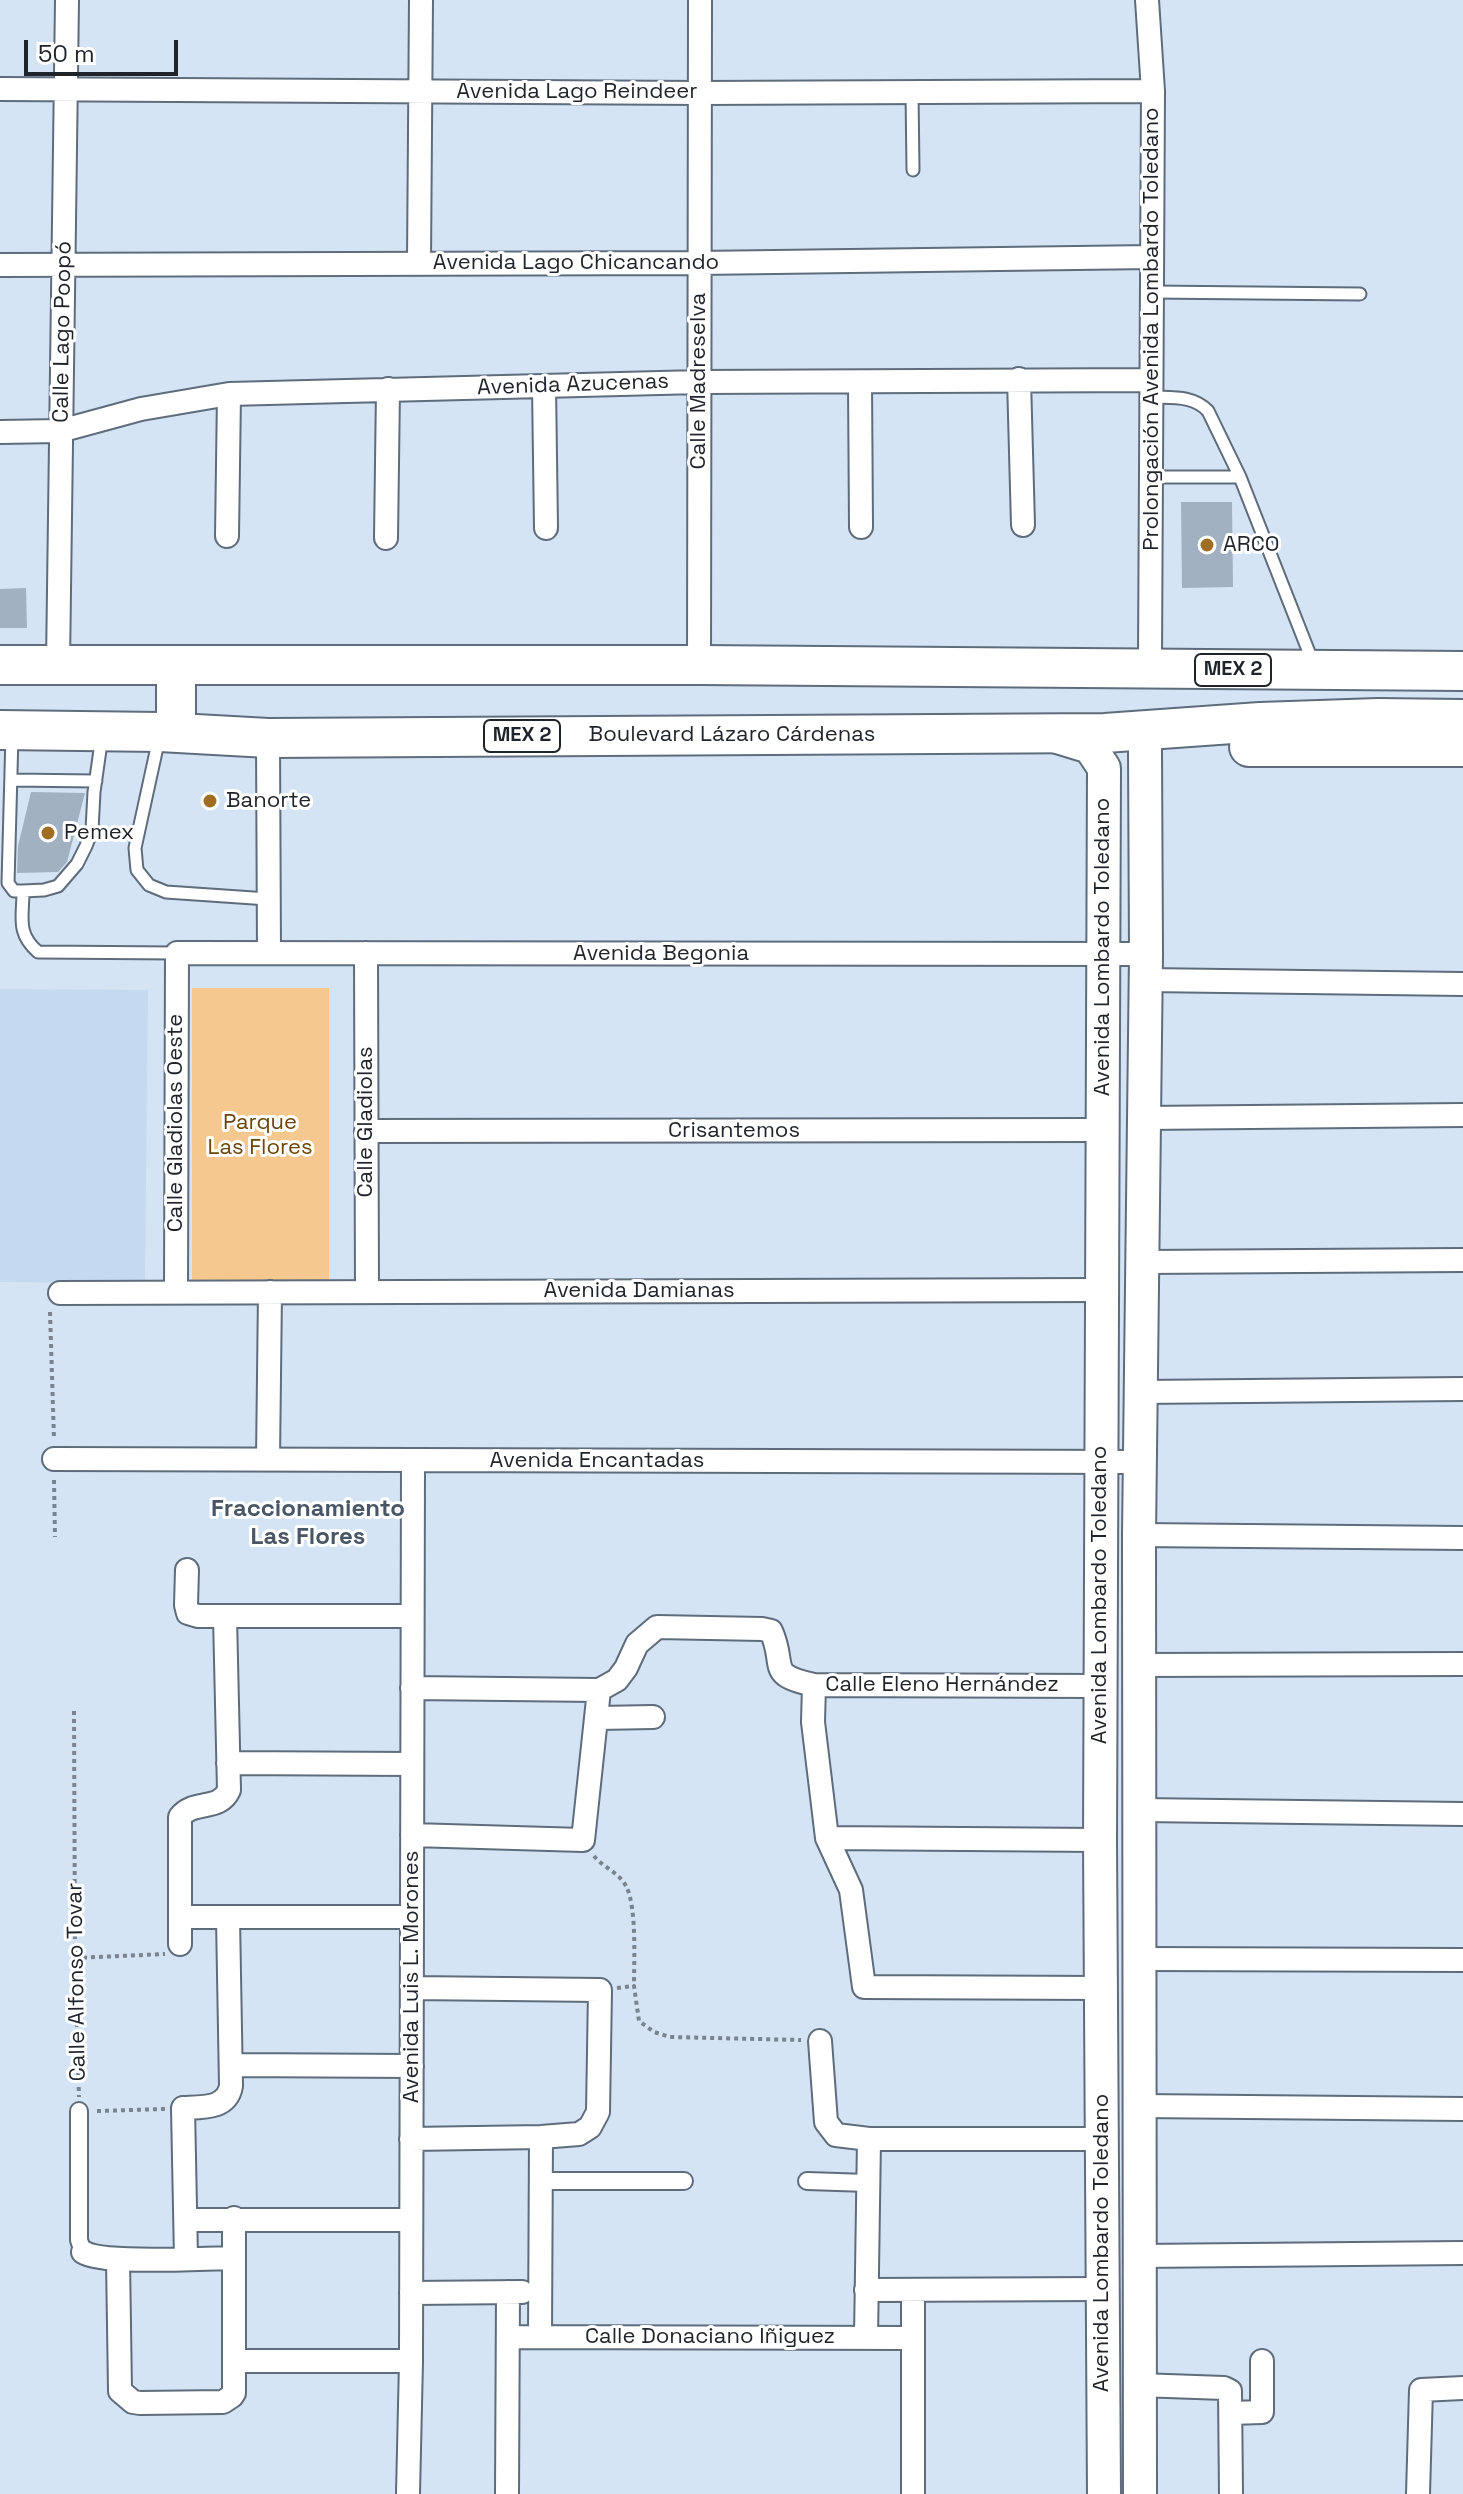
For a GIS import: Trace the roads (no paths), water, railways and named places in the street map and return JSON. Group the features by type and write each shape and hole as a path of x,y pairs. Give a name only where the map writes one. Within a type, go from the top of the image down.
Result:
{"highway":[{"path":"1083,668 1150,658 1463,655"},
{"name":"MEX 2","path":"0,665 699,665 1463,671"},
{"path":"168,732 176,665"},
{"name":"Boulevard Lázaro Cárdenas","path":"6,730 168,732 268,738 1045,734 1260,722 1463,719"},
{"path":"1105,733 1145,749 1463,747"}],"main road":[{"name":"Avenida Lombardo Toledano","path":"1045,734 1090,747 1104,768 1100,1686 1104,2494"},
{"name":"Avenida Lombardo Toledano","path":"1140,2494 1139,1462 1146,967 1145,749"},
{"path":"1101,2040 1139,2040"}],"street":[{"name":"Calle Lago Poopó","path":"58,664 67,0"},
{"path":"419,262 421,0"},
{"name":"Calle Madreselva","path":"699,665 700,0"},
{"name":"Prolongación Avenida Lombardo Toledano","path":"1147,0 1153,91 1150,658"},
{"name":"Avenida Lago Reindeer","path":"0,89 701,93 1153,91"},
{"name":"Avenida Lago Chicancando","path":"0,265 699,263 1151,257"},
{"path":"1019,379 1023,525"},
{"name":"Avenida Azucenas","path":"0,432 60,431 141,409 229,394 699,382 1019,379 1151,388"},
{"path":"860,382 861,527"},
{"path":"544,386 546,528"},
{"path":"386,538 388,389"},
{"path":"227,536 229,394"},
{"path":"268,738 269,953"},
{"name":"Avenida Begonia","path":"177,953 1103,956 1146,967 1463,984"},
{"name":"Calle Gladiolas Oeste","path":"176,1292 177,953"},
{"name":"Calle Gladiolas","path":"366,953 367,1291"},
{"path":"1144,1118 1463,1115"},
{"name":"Crisantemos","path":"366,1131 1102,1130"},
{"path":"1142,1262 1463,1260"},
{"name":"Avenida Damianas","path":"60,1293 1102,1290"},
{"path":"268,1459 270,1292"},
{"path":"1140,1392 1463,1389"},
{"name":"Avenida Encantadas","path":"54,1459 1139,1462"},
{"name":"Avenida Luis L. Morones","path":"408,2494 413,1460"},
{"path":"1139,1535 1463,1538"},
{"path":"187,1570 188,1613 225,1617 412,1616"},
{"path":"180,1944 180,1817 191,1807 220,1802 229,1790 225,1617"},
{"name":"Calle Eleno Hernández","path":"599,1690 617,1680 637,1644 657,1627 771,1631 775,1638 777,1663 783,1674 792,1680 814,1685 1100,1686"},
{"path":"1139,1665 1463,1664"},
{"path":"814,1685 813,1722 827,1838 851,1890 864,1987 1101,1988"},
{"path":"412,1688 599,1690 583,1840 412,1835"},
{"path":"598,1718 653,1717"},
{"path":"228,1763 412,1764"},
{"path":"1140,1810 1463,1814"},
{"path":"827,1838 1100,1840"},
{"path":"181,1917 412,1917"},
{"path":"186,2258 183,2108 210,2106 227,2098 231,2086 228,1918"},
{"path":"1140,1959 1463,1960"},
{"path":"411,2139 541,2137 579,2134 590,2127 598,2112 600,1990 412,1988"},
{"path":"820,2041 826,2122 829,2130 836,2135 869,2139 1101,2139"},
{"path":"232,2065 412,2066"},
{"path":"1140,2106 1463,2109"},
{"name":"Calle Alfonso Tovar","path":"79,2111 79,2240 83,2252"},
{"path":"540,2336 541,2137"},
{"path":"866,2337 869,2139"},
{"path":"541,2181 684,2181"},
{"path":"807,2181 868,2183"},
{"path":"118,2260 118,2384 125,2397 140,2403 223,2402 234,2393 234,2218"},
{"path":"186,2220 410,2220"},
{"path":"83,2252 93,2257 118,2260 234,2258"},
{"path":"1138,2256 1463,2253"},
{"path":"866,2290 1103,2289"},
{"path":"913,2290 913,2494"},
{"path":"507,2494 508,2292"},
{"path":"411,2293 539,2292"},
{"name":"Calle Donaciano Iñiguez","path":"508,2337 912,2338"},
{"path":"234,2361 411,2361"},
{"path":"1231,2413 1262,2412 1262,2361"},
{"path":"1139,2385 1227,2388 1232,2394 1231,2494"},
{"path":"1418,2494 1421,2390 1463,2388"}],"lane":[{"path":"912,92 913,170"},
{"path":"1151,292 1360,294"},
{"path":"1151,388 1201,404 1208,411 1240,477 1310,655"},
{"path":"1152,477 1240,477"},
{"path":"6,730 11,780 8,883 14,891 58,886 77,864 92,830 103,731"},
{"path":"168,732 135,848 137,870 149,885 166,892 268,899"},
{"path":"11,780 96,781"},
{"path":"23,891 25,941 38,952 177,953"}],"place":[{"name":"ARCO","path":"1207,545"},
{"name":"Banorte","path":"210,801"},
{"name":"Pemex","path":"48,833"}],"district":[{"name":"Fraccionamiento Las Flores","path":"308,1523"}],"park label":[{"name":"Parque Las Flores","path":"260,1136"}]}
